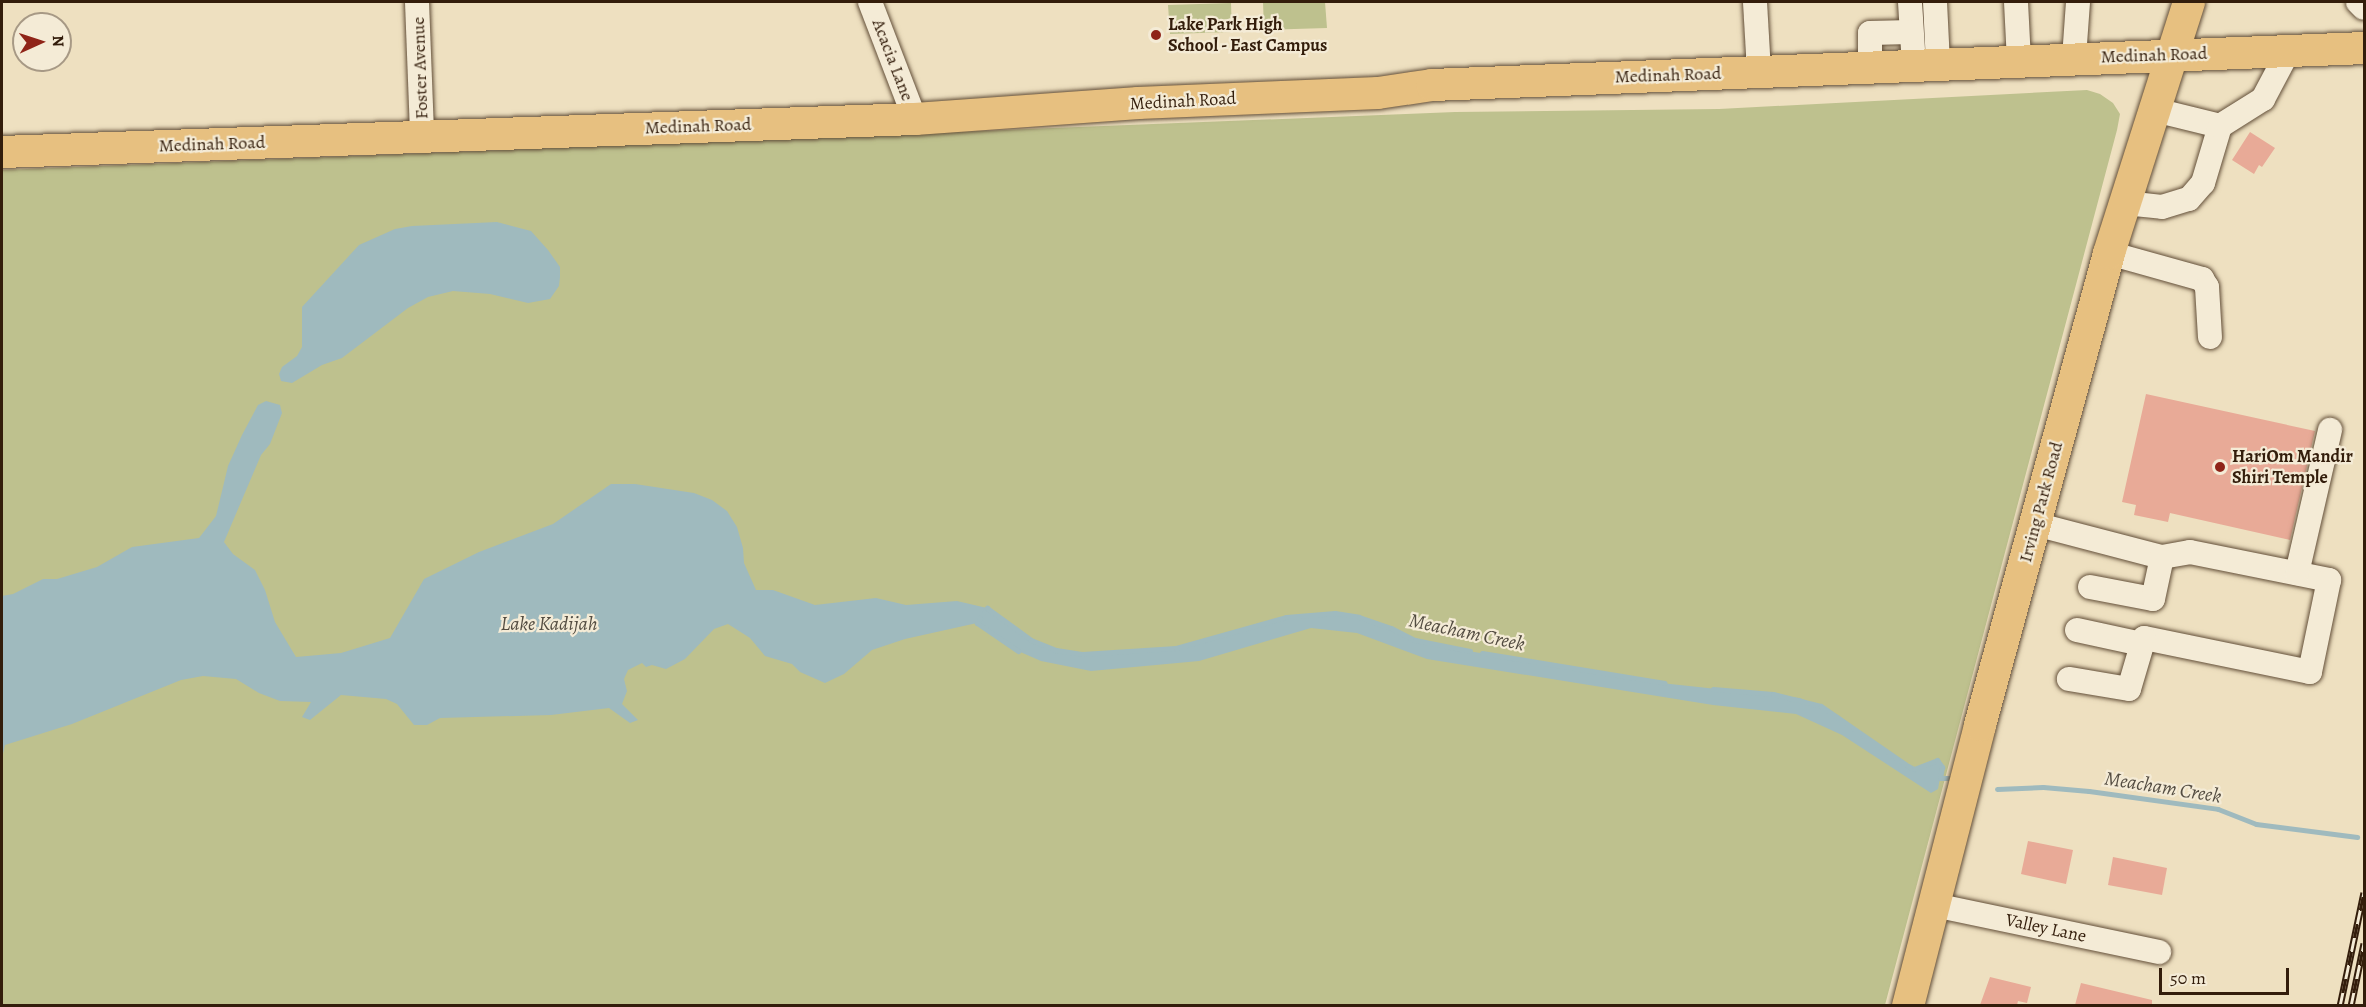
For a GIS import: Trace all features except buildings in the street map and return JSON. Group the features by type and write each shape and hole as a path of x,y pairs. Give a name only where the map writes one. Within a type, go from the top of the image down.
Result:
{"main road":[{"name":"Irving Park Road","path":"1908,1005 2109,253 2189,2"},
{"name":"Medinah Road","path":"2,152 422,135 915,119 1138,103 1378,93 1432,85 2364,48"}],"street":[{"name":"Foster Avenue","path":"417,2 422,135"},
{"name":"Acacia Lane","path":"870,2 915,119"},
{"path":"1755,2 1759,72"},
{"path":"1910,2 1911,32 1926,65"},
{"path":"1926,65 1935,2"},
{"path":"2016,2 2019,61"},
{"path":"2074,58 2078,2"},
{"path":"2358,2 2364,8"},
{"path":"1870,67 1870,33 1911,32"},
{"path":"2125,203 2162,207 2189,199 2203,183 2220,126 2263,99 2289,50"},
{"path":"2155,110 2220,126"},
{"path":"2109,253 2202,279 2207,287 2210,337"},
{"path":"2297,573 2330,430"},
{"path":"2035,524 2162,557 2190,552 2329,580 2310,672 2077,630"},
{"path":"2069,679 2129,689 2143,641 2162,557"},
{"path":"2090,587 2153,599"},
{"name":"Valley Lane","path":"1934,905 2159,952"}],"green space":[{"path":"1263,2 1325,2 1327,28 1264,30"},
{"path":"1231,3 1232,32 1170,34 1168,5"},
{"path":"2087,90 2100,94 2113,103 2120,114 2117,130 1885,1005 2,1005 2,170 1455,112 1719,109"}],"water":[{"path":"497,222 531,231 560,267 559,286 550,299 528,303 490,294 453,291 428,297 408,308 342,358 322,365 292,383 281,381 279,374 282,367 297,356 302,347 302,307 359,245 395,229 412,226"},
{"name":"Lake Kadijah","path":"266,401 280,405 282,413 270,444 261,455 224,542 233,554 255,570 265,590 275,622 296,657 341,653 390,638 424,579 479,552 553,524 611,484 635,484 694,493 712,500 727,511 737,527 743,548 744,563 756,590 773,590 815,605 876,598 906,605 957,601 987,608 1031,640 1056,650 1082,654 1176,648 1286,617 1335,613 1359,617 1391,628 1415,640 1450,648 1661,683 1800,698 1838,715 1914,769 1937,760 1942,767 1938,789 1931,793 1842,735 1796,714 1713,705 1427,659 1357,633 1311,628 1199,661 1091,671 1041,661 1018,651 977,623 905,639 872,650 844,674 825,683 800,672 792,664 765,656 750,638 728,624 714,629 685,659 666,669 652,665 646,667 642,663 628,670 624,679 627,691 622,704 638,720 630,723 609,708 551,715 440,718 427,725 414,725 397,704 386,699 341,695 310,720 302,717 311,702 280,701 259,693 236,679 203,676 181,680 72,724 5,745 2,758 2,596 13,594 43,579 57,579 97,567 132,547 199,538 216,516 228,466 242,435 258,405"}],"waterway":[{"name":"Meacham Creek","path":"985,611 987,608 1031,640 1056,650 1082,654 1176,648 1286,617 1335,613 1359,617 1391,628 1415,640 1470,651"},
{"name":"Meacham Creek","path":"980,618 977,623 1018,651"},
{"name":"Meacham Creek","path":"1482,653 1665,683"},
{"name":"Meacham Creek","path":"1713,689 1773,694 1821,706 1908,766 1914,769 1937,760 1942,767 1940,778 1950,778"},
{"name":"Meacham Creek","path":"1997,789 2043,787 2089,791 2218,809 2256,824 2357,837"}],"railway":[{"path":"2340,1006 2364,892"},
{"path":"2351,1006 2364,943"}],"place":[{"name":"Lake Park High School - East Campus","path":"1156,35"},
{"name":"HariOm Mandir Shiri Temple","path":"2220,467"}]}
